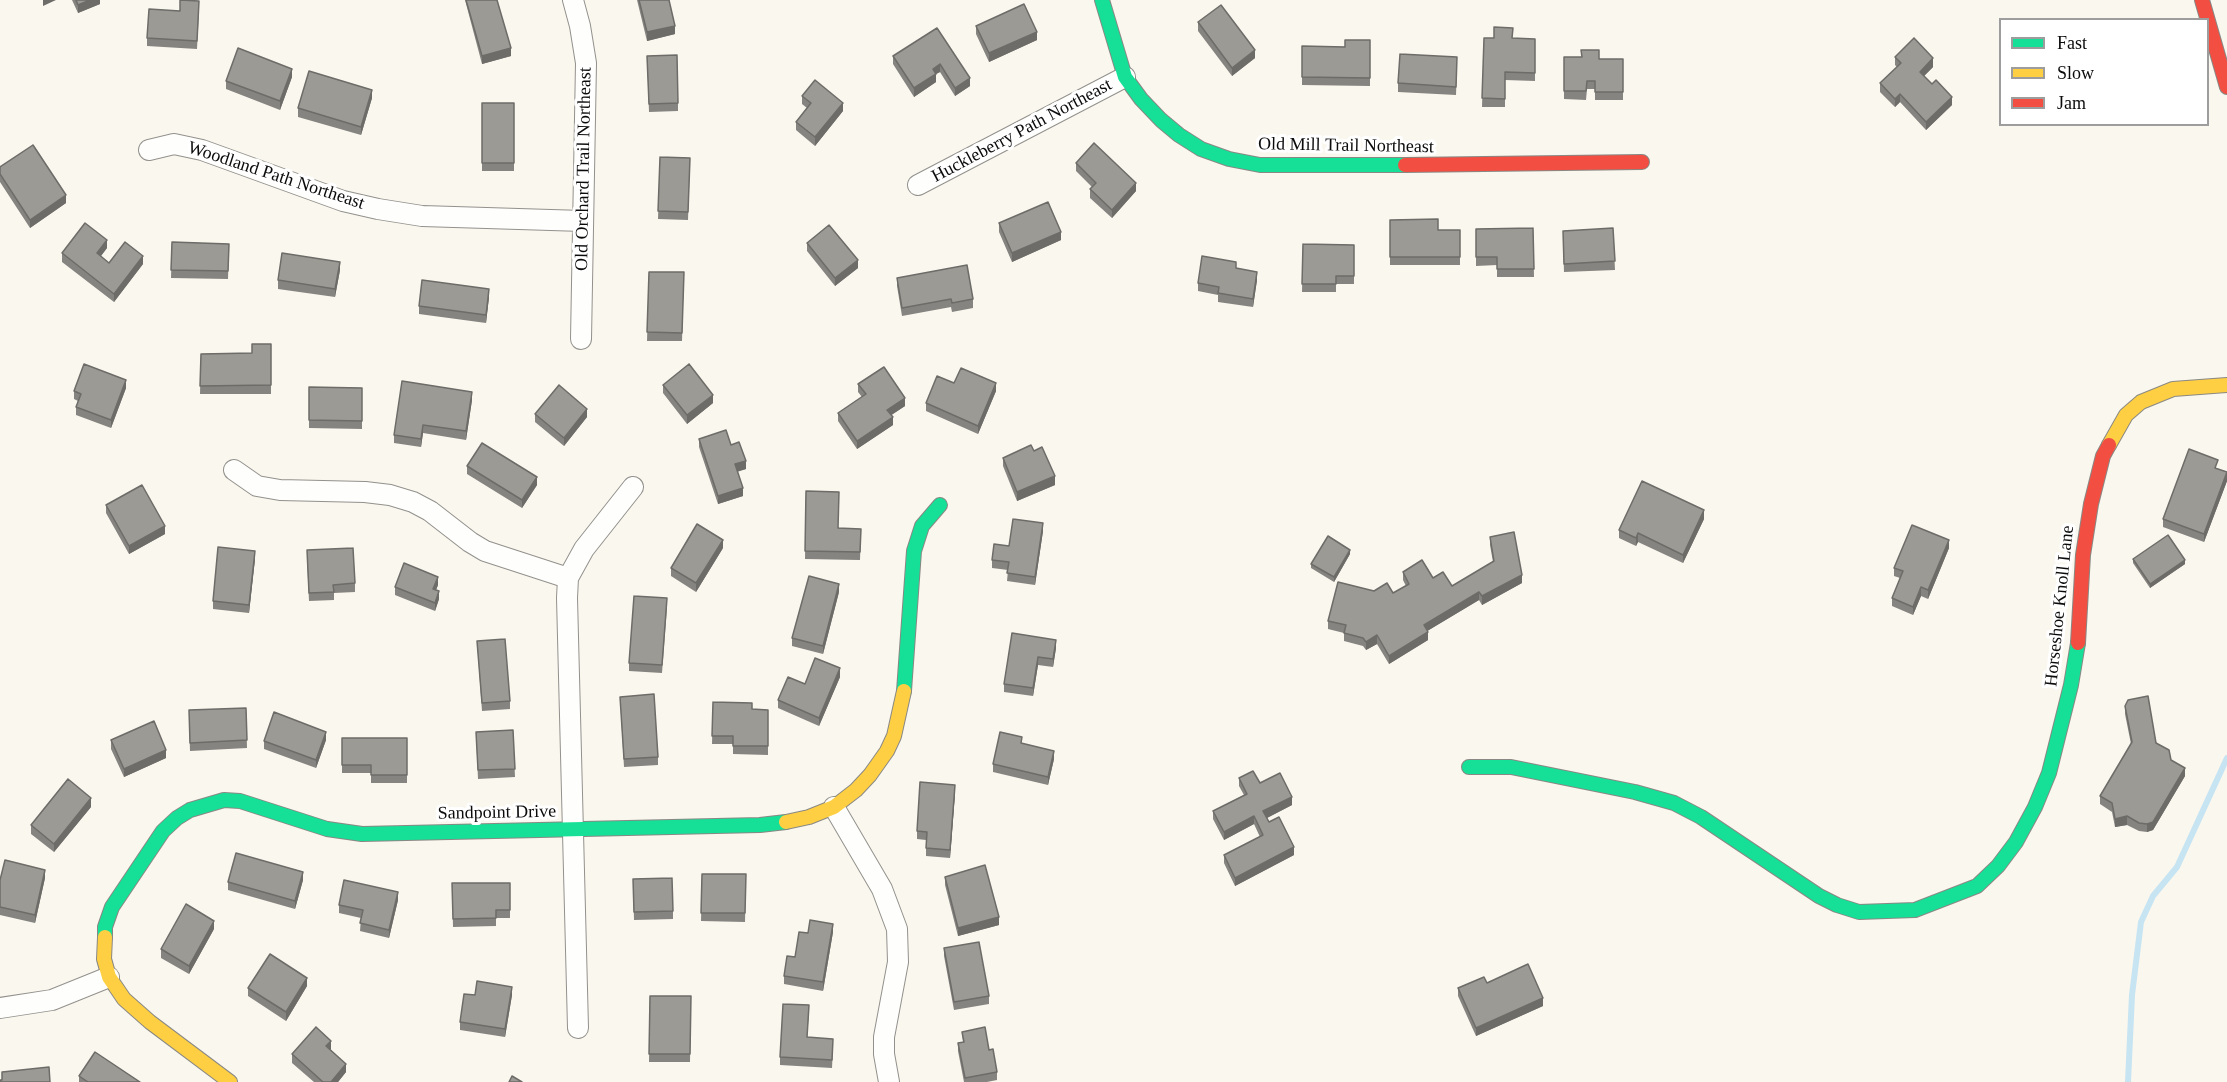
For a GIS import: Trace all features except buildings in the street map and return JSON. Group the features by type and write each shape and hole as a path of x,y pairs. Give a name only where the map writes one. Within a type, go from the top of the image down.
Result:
{"street":[{"name":"Old Orchard Trail Northeast","path":"573,0 586,63 581,339"},
{"name":"Old Mill Trail Northeast","path":"1102,0 1125,76 1141,99 1179,135 1201,149 1229,159 1260,165 1289,166 1642,162"},
{"path":"2202,0 2207,18"},
{"path":"2209,24 2227,87"},
{"name":"Huckleberry Path Northeast","path":"918,185 1125,76"},
{"name":"Woodland Path Northeast","path":"149,150 174,144 202,150 343,201 378,209 422,216 583,221"},
{"name":"Horseshoe Knoll Lane","path":"1469,767 1511,767 1635,792 1674,803 1701,817 1819,896 1859,912 1915,909 1977,885 1998,866 2016,842 2035,807 2049,772 2071,685 2078,641 2083,555 2091,504 2103,456 2126,415 2141,402 2173,388 2227,385"},
{"path":"234,470 257,486 280,490 365,492 390,495 413,502 430,511 470,543 485,551 568,578"},
{"path":"578,1028 568,578 584,549 633,487"},
{"name":"Sandpoint Drive","path":"231,1082 138,1012 124,999 109,977 103,942 112,907 163,831 190,810 224,800 240,801 327,829 362,834 760,825 809,817 834,807 856,790 870,775 887,751 894,736 905,686 914,551 922,526 940,505"},
{"path":"834,807 882,889 897,928 898,962 884,1037 884,1054 889,1082"},
{"path":"0,1008 52,1000 109,977"}],"waterway":[{"path":"2128,1082 2132,995 2141,922 2153,896 2177,867 2227,758"}],"traffic: fast":[{"path":"1102,0 1125,77 1141,99 1161,120 1201,149 1229,159 1260,165 1405,165"},
{"path":"904,691 914,551 922,526 940,505"},
{"path":"1469,767 1511,767 1635,792 1674,803 1701,817 1819,896 1837,905 1859,912 1915,910 1977,886 1998,866 2016,842 2035,807 2049,773 2071,685 2078,643"},
{"path":"105,937 105,927 112,907 163,831 190,810 224,800 240,801 327,829 362,834 760,825 786,822"}],"traffic: slow":[{"path":"2109,445 2126,415 2141,402 2173,389 2227,385"},
{"path":"786,822 809,817 834,807 856,790 870,775 887,751 894,736 904,691"},
{"path":"105,937 104,959 109,977 124,999 150,1022 230,1082"}],"traffic: jam":[{"path":"2202,0 2207,18"},
{"path":"2209,24 2227,87"},
{"path":"1405,165 1642,162"},
{"path":"2078,643 2083,555 2091,504 2103,456 2109,445"}]}
